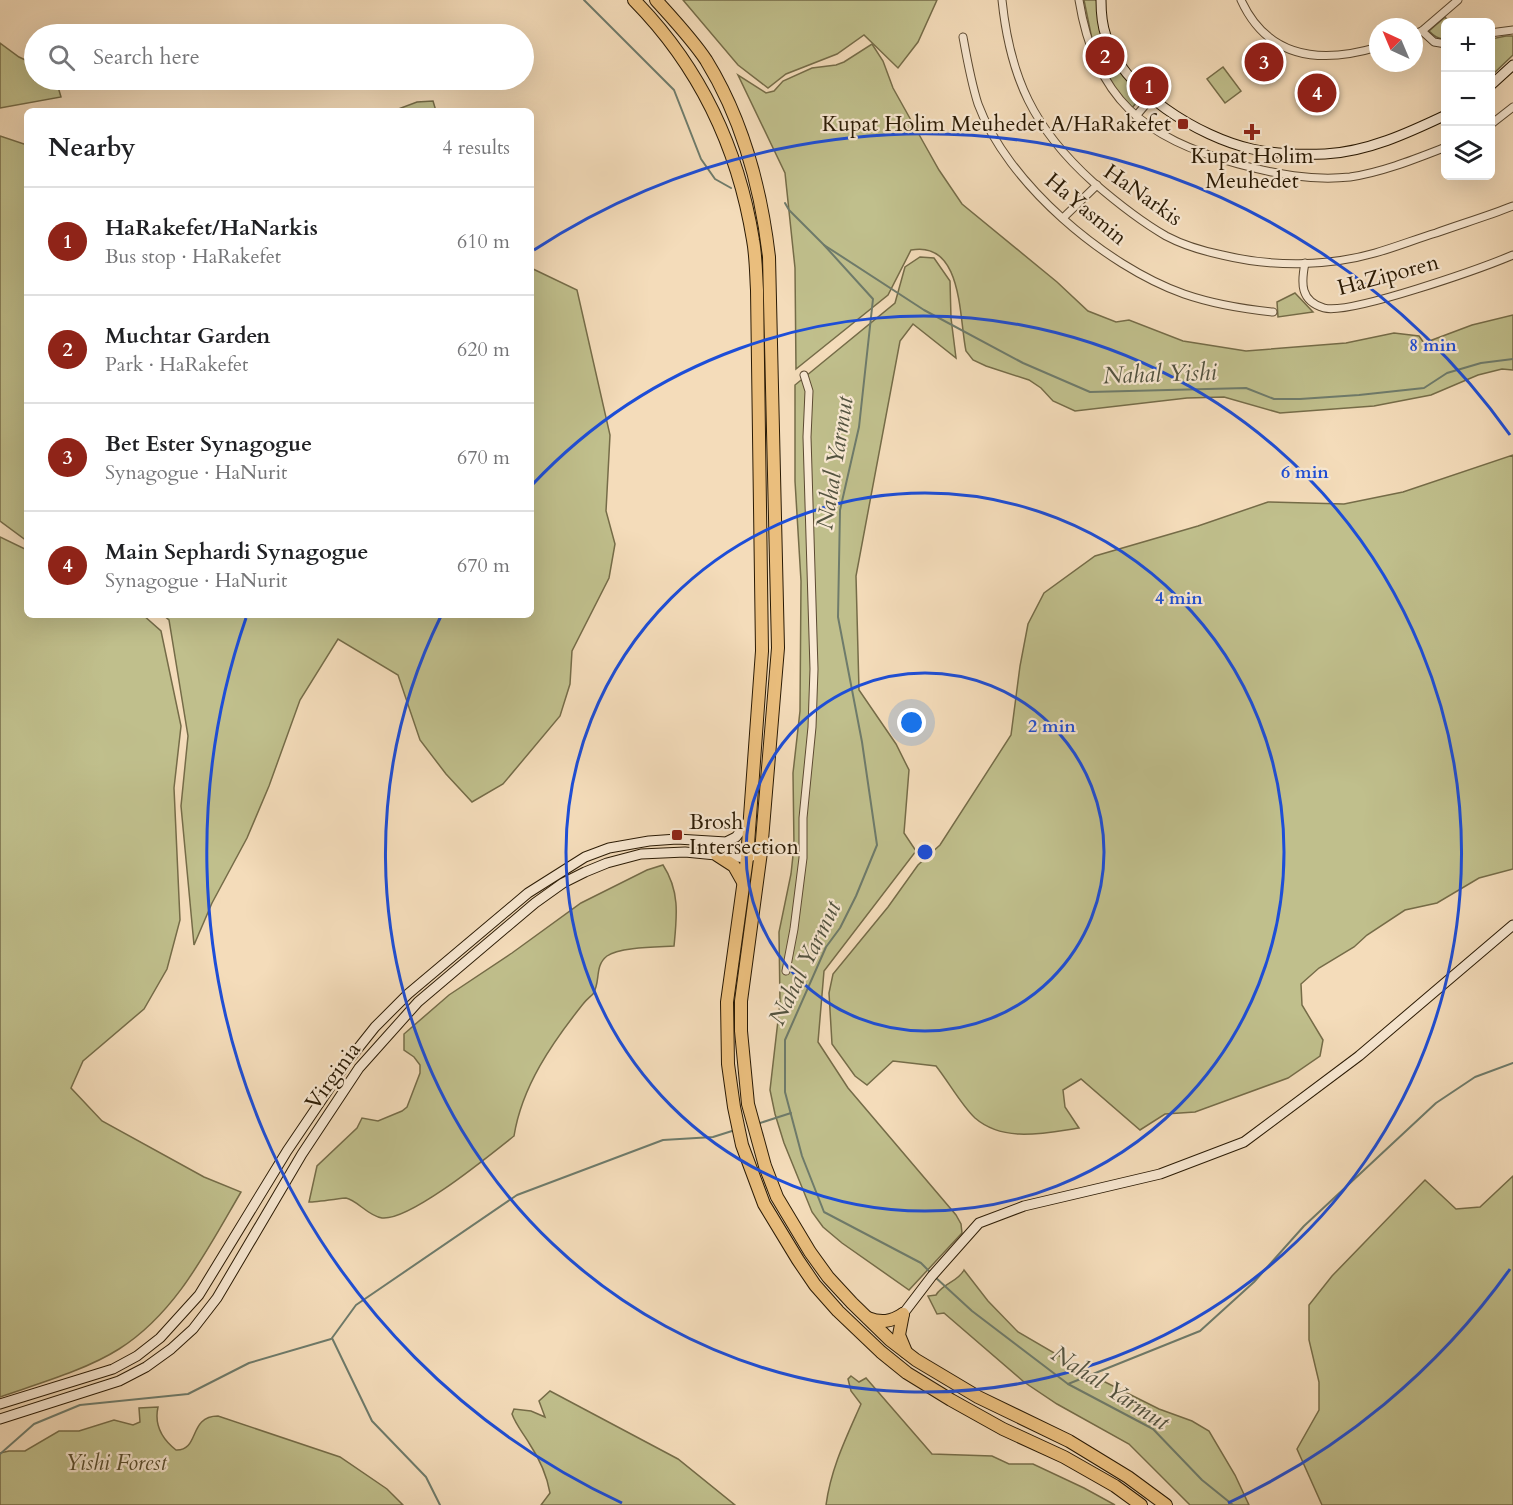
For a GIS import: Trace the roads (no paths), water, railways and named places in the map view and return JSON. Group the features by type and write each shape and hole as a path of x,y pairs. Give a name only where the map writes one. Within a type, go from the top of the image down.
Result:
{"highway":[{"path":"634,0 675,46 699,81 736,165 754,243 757,291 762,651 747,858 727,1002 728,1065 742,1146 764,1204 780,1233 815,1285 838,1311 881,1352 907,1373 1003,1429 1064,1457 1115,1486 1141,1505"},
{"path":"656,0 705,58 729,100 746,147 765,223 771,291 778,648 761,852 741,1001 741,1031 748,1104 765,1166 777,1197 793,1226 828,1277 866,1317 906,1353 978,1397 1069,1442 1128,1477 1166,1505"},
{"path":"717,855 734,866 743,884"},
{"path":"866,1317 884,1322 903,1314"},
{"path":"903,1314 899,1335 906,1353"}],"street":[{"name":"HaNarkis","path":"1002,0 1014,68 1031,108 1069,159 1097,185 1149,225 1189,246 1242,260 1267,263 1342,260 1375,253 1513,206"},
{"path":"1079,0 1090,50 1117,96 1136,116 1155,131 1202,154 1288,176 1334,178 1398,165 1441,149"},
{"path":"1101,0 1103,26 1112,49 1138,85 1152,98 1188,123 1223,140 1253,149 1327,154 1359,148 1410,132 1441,117"},
{"path":"1241,0 1246,12 1272,41 1299,54 1337,56 1369,49"},
{"path":"1423,29 1458,0"},
{"path":"1495,32 1513,30"},
{"path":"1423,36 1441,43"},
{"name":"HaYasmin","path":"963,37 978,104 991,132 1009,162 1063,218 1108,254 1157,283 1211,302 1243,309 1273,312"},
{"path":"1495,82 1513,65"},
{"path":"1136,116 1152,98"},
{"path":"1495,119 1513,107"},
{"path":"1063,218 1097,185"},
{"name":"HaZiporen","path":"1305,263 1301,283 1303,290 1317,305 1326,309 1385,298 1513,255"},
{"path":"786,971 803,858 803,818 812,727 814,669 807,437 809,391 804,375"},
{"name":"Virginia","path":"0,1404 113,1369 137,1356 160,1338 199,1295 287,1151 348,1061 375,1027 408,994 528,893 585,856 649,841 677,838 726,842 736,837 750,818"},
{"name":"Virginia","path":"0,1419 119,1381 146,1367 193,1329 217,1298 302,1154 359,1068 418,1002 535,903 562,883 607,862 657,852 747,858 761,852"},
{"path":"903,1314 932,1276 979,1223 1024,1206 1160,1174 1244,1142 1359,1056 1513,925"}],"waterway":[{"name":"Nahal Yishi","path":"584,0 674,90 701,159 715,179 731,188"},
{"name":"Nahal Yishi","path":"785,203 789,210 824,245 924,310 1023,363 1090,392 1246,388 1274,399 1359,395 1424,388 1447,373 1481,363 1513,359"},
{"name":"Nahal Yarmut","path":"824,245 873,299 859,427 840,510 838,617 862,742 877,845 856,896 840,928 826,947 785,1040 785,1092 802,1156 824,1212 921,1263 931,1273"},
{"path":"1068,1384 1200,1331 1254,1282 1304,1226 1436,1103 1475,1077 1513,1063"},
{"path":"760,1123 791,1113"},
{"path":"440,1505 426,1477 372,1421 332,1338 356,1305 517,1195 663,1140 713,1137 732,1131"},
{"name":"Nahal Yarmut","path":"935,1277 972,1311 1068,1384 1153,1429 1202,1480 1233,1505"},
{"path":"0,1454 34,1424 80,1405 188,1394 249,1363 331,1339"}],"place":[{"name":"Muchtar Garden","path":"1105,56"},
{"name":"Bet Ester Synagogue","path":"1264,62"},
{"name":"HaRakefet/HaNarkis","path":"1149,86"},
{"name":"Main Sephardi Synagogue","path":"1317,93"},
{"name":"Kupat Holim Meuhedet A/HaRakefet","path":"1183,124"},
{"name":"Kupat Holim Meuhedet","path":"1252,132"},
{"name":"Brosh Intersection","path":"677,835"}],"park label":[{"name":"Yishi Forest","path":"116,1463"}]}
